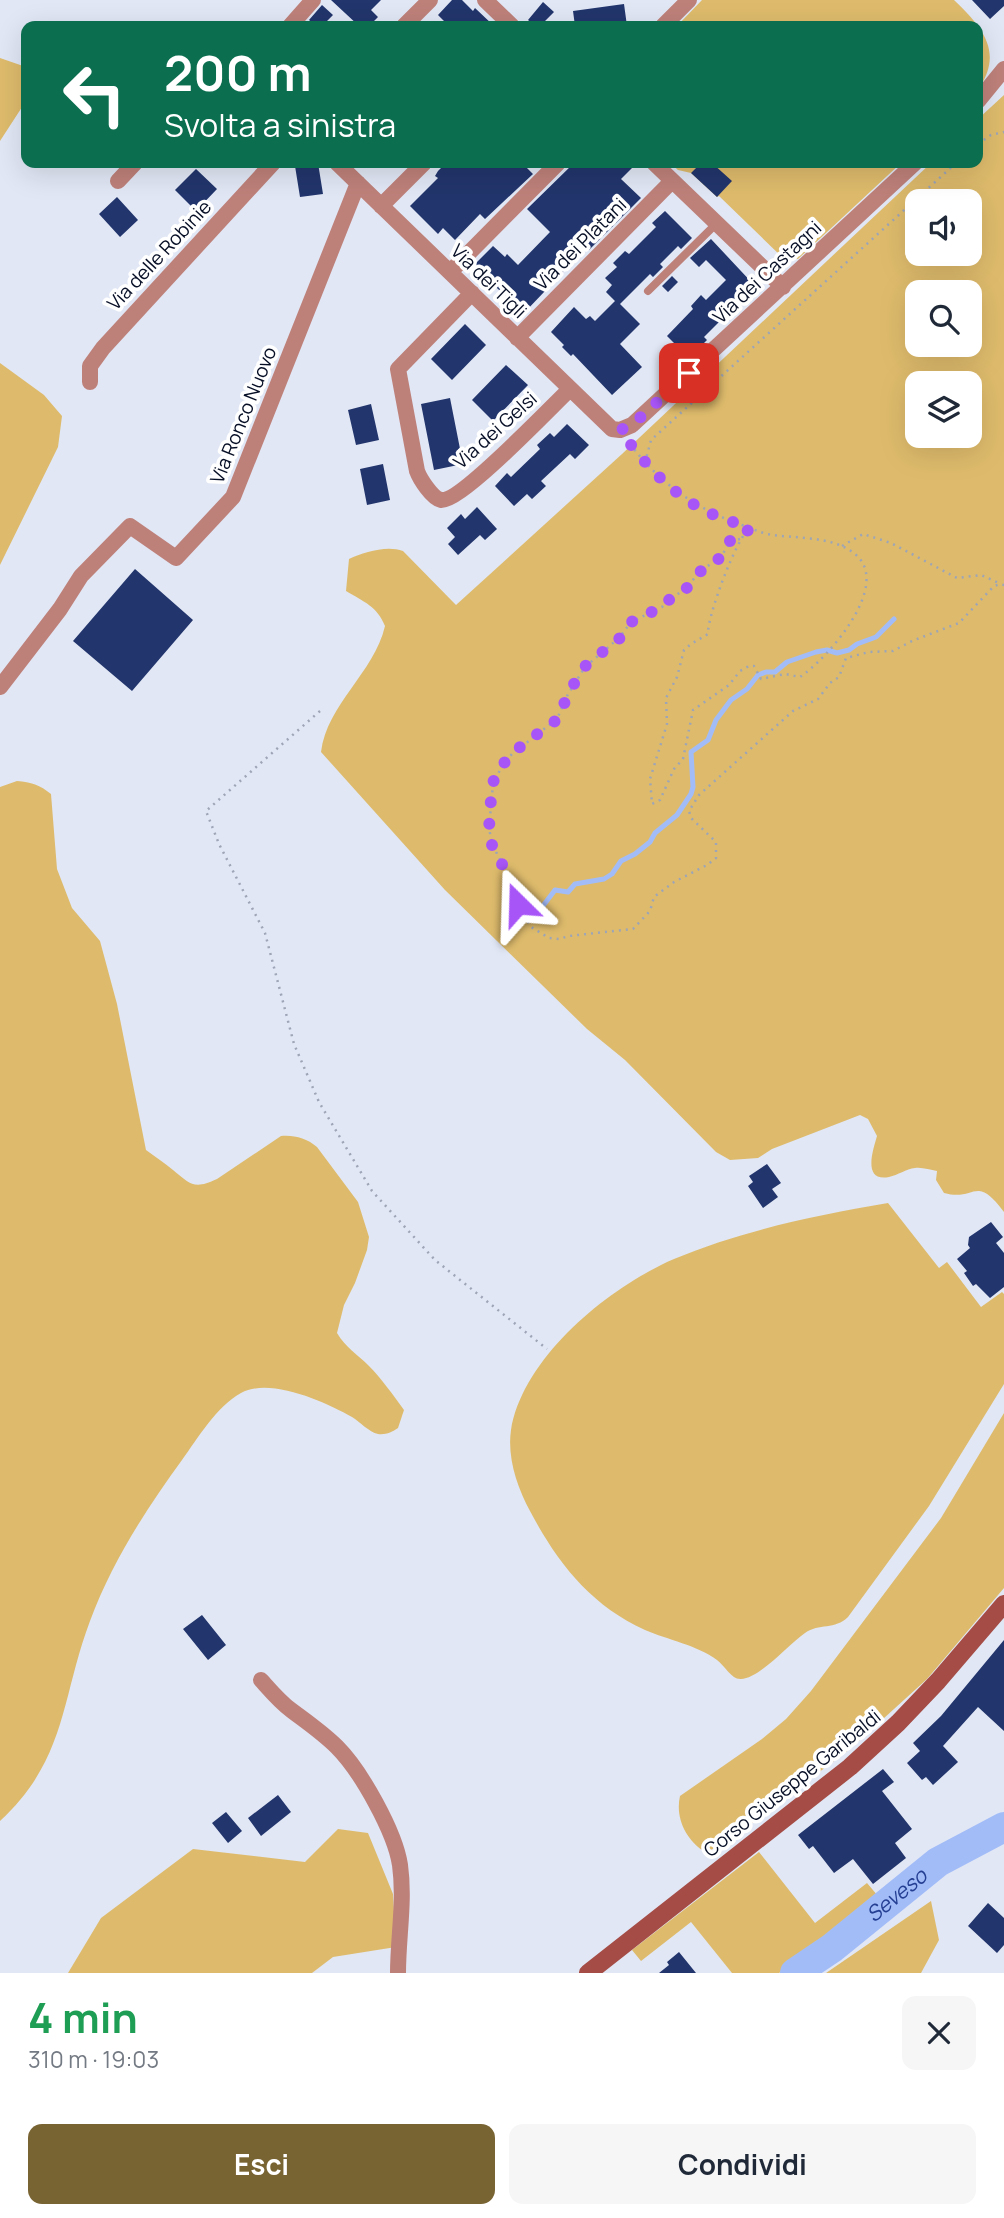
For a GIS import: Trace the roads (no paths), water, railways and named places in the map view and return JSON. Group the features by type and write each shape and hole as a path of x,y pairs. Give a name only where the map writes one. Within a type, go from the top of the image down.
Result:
{"main road":[{"name":"Corso Giuseppe Garibaldi","path":"588,1973 850,1767 938,1681 1004,1604"}],"street":[{"path":"294,21 313,0"},
{"path":"409,21 430,0"},
{"path":"485,0 507,21"},
{"path":"668,21 689,0"},
{"path":"983,95 1004,69"},
{"path":"118,181 130,168"},
{"name":"Via delle Robinie","path":"90,382 90,366 103,348 268,168"},
{"name":"Via dei Tigli","path":"342,168 570,389 616,430"},
{"path":"381,206 419,168"},
{"path":"450,272 553,168"},
{"path":"659,168 783,287"},
{"name":"Via dei Castagni","path":"616,430 632,425 910,168"},
{"name":"Via dei Platani","path":"517,338 672,181"},
{"name":"Via Ronco Nuovo","path":"0,687 60,609 81,576 130,526 176,558 233,497 358,183"},
{"name":"Via dei Gelsi","path":"472,293 398,369 416,471 435,496 446,499 484,473 570,389"},
{"path":"261,1680 290,1710 315,1726 341,1750 372,1797 387,1827 400,1867 398,1973"}],"lane":[{"path":"648,290 717,223"}],"waterway":[{"path":"536,915 555,890 568,892 575,884 604,879 612,874 621,861 650,842 655,833 677,815 693,787 691,752 708,740 716,720 731,700 747,689 758,675 775,672 787,662 816,652 827,650 837,653 849,650 876,637 894,619"},
{"name":"Seveso","path":"795,1973 832,1948 938,1862 1004,1827"}]}
